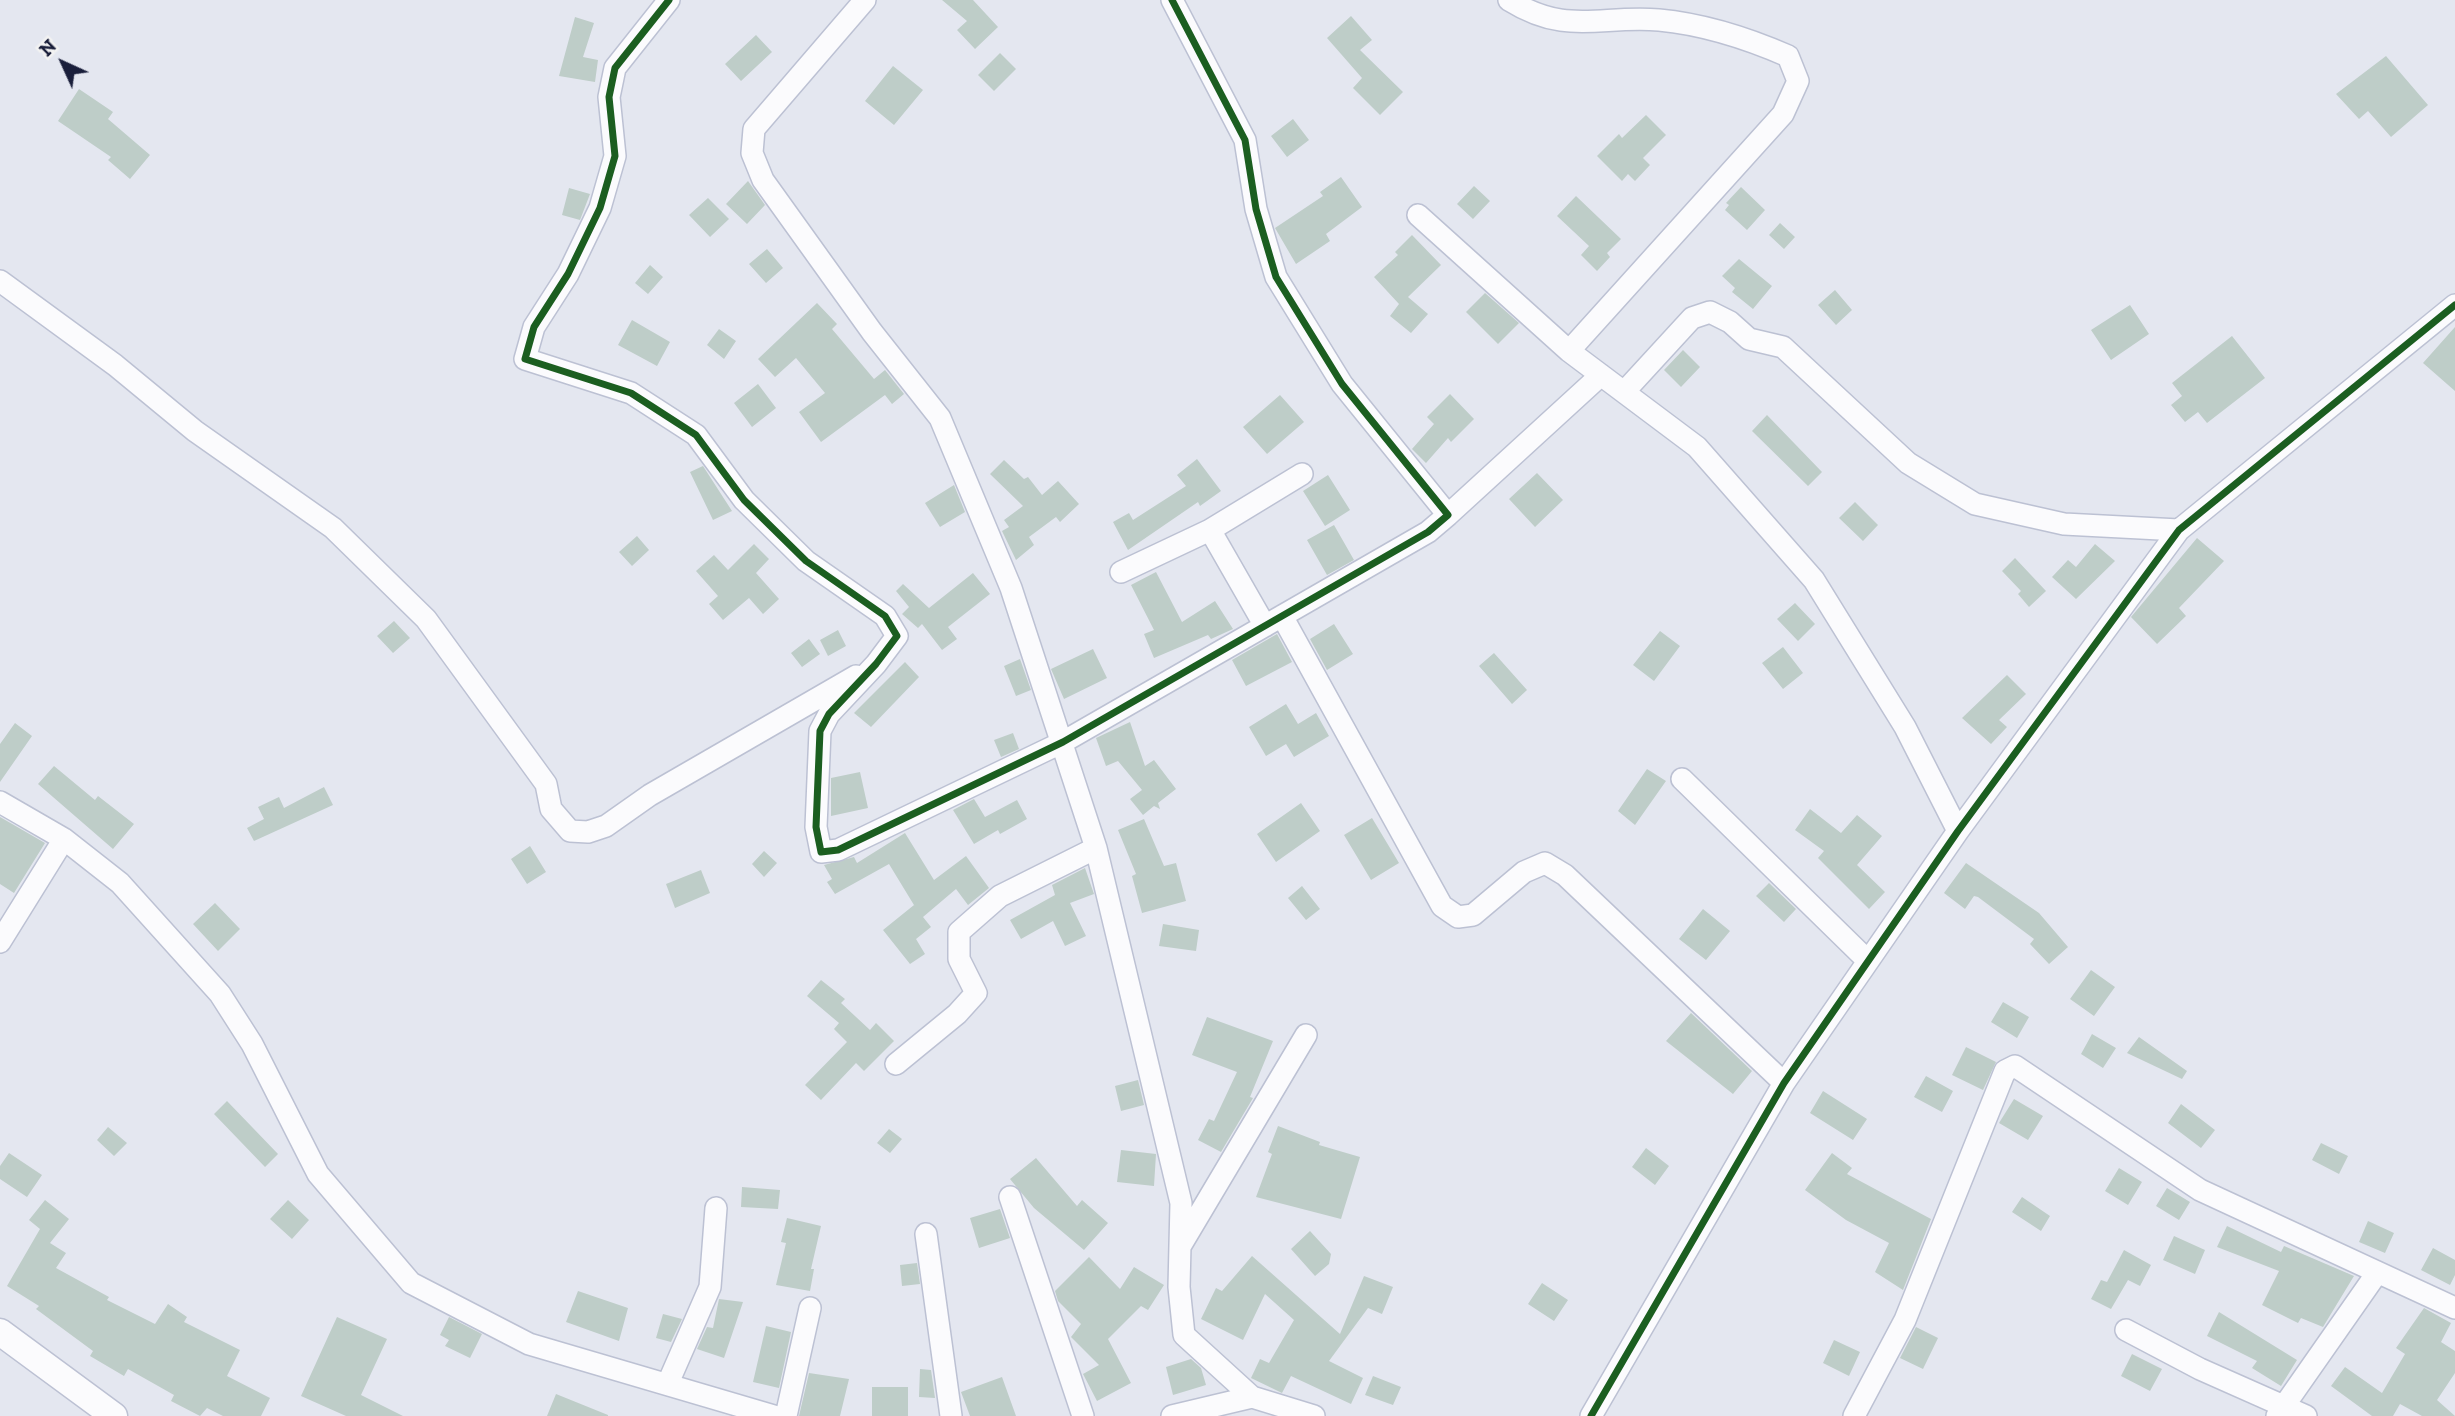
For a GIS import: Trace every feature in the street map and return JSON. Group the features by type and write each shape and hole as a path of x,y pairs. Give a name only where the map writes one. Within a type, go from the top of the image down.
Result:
{"main road":[{"path":"0,1332 114,1416"}],"street":[{"path":"669,0 615,68 609,97 615,156 600,208 569,274 534,327 526,359 631,393 696,435 744,500 806,561 885,616 897,636 876,664 829,714 820,731 816,827 821,852 838,850 1063,742 1428,532 1601,375"},
{"path":"865,0 754,129 752,153 763,180 872,332 940,418 1011,588 1096,848 1181,1203 1179,1287 1184,1335 1252,1397 1314,1416"},
{"path":"1172,0 1245,140 1256,209 1276,276 1342,384 1448,515"},
{"path":"1509,0 1563,23 1660,20 1753,41 1788,56 1798,81 1783,114 1569,351"},
{"path":"1418,215 1569,351 1697,447 1814,580 1905,727 1958,831"},
{"path":"0,281 115,365 195,431 333,528 426,619 546,784 551,809 570,831 587,832 606,826 650,795 876,664"},
{"path":"1591,1416 1784,1083 1958,831 2179,530 2455,305"},
{"path":"1624,392 1692,318 1710,312 1730,322 1749,339 1783,347 1908,463 1975,504 2064,524 2179,530"},
{"path":"1121,572 1210,530 1302,474"},
{"path":"1210,530 1274,621 1442,906 1458,917 1472,915 1524,872 1545,863 1565,875 1784,1083"},
{"path":"1682,779 1867,960"},
{"path":"0,802 64,839 120,883 220,994 252,1044 317,1174 411,1283 529,1345 668,1383 774,1416"},
{"path":"0,942 64,839"},
{"path":"896,1065 957,1014 976,993 959,959 959,932 1000,896 1096,848"},
{"path":"1180,1247 1306,1035"},
{"path":"1854,1416 1905,1320 2005,1070 2015,1066 2200,1190 2455,1308"},
{"path":"1010,1197 1083,1416"},
{"path":"668,1383 710,1287 716,1208"},
{"path":"926,1234 951,1416"},
{"path":"2280,1411 2377,1273"},
{"path":"786,1416 810,1308"},
{"path":"2126,1330 2280,1411 2306,1416"},
{"path":"1172,1416 1252,1397"}],"building":[{"path":"942,0 973,0 998,27 975,49 957,30 967,21"},
{"path":"1351,16 1372,40 1360,50 1403,92 1380,115 1353,88 1362,78 1327,38"},
{"path":"575,17 594,23 583,57 598,60 595,82 559,76"},
{"path":"756,35 772,52 741,81 725,64"},
{"path":"1000,53 1016,69 994,91 978,75"},
{"path":"2386,56 2428,105 2391,137 2368,111 2359,119 2336,94"},
{"path":"893,66 923,90 894,125 865,101"},
{"path":"79,89 113,112 108,119 150,155 130,179 108,160 111,157 58,121"},
{"path":"1646,115 1666,135 1643,158 1650,165 1635,181 1628,174 1622,181 1597,156 1619,134 1622,138"},
{"path":"1293,119 1309,140 1287,157 1271,136"},
{"path":"1341,177 1362,207 1326,234 1330,241 1296,264 1275,228 1323,196 1320,192"},
{"path":"748,181 765,205 747,224 726,204"},
{"path":"1474,186 1490,201 1473,219 1457,204"},
{"path":"1741,187 1765,210 1747,230 1725,210 1729,205 1726,203"},
{"path":"569,188 590,194 580,220 562,215"},
{"path":"1576,196 1621,239 1607,253 1610,257 1597,271 1581,255 1589,246 1557,216"},
{"path":"708,198 729,219 710,237 689,215"},
{"path":"1780,223 1795,237 1784,249 1769,235"},
{"path":"1412,235 1441,265 1408,297 1428,314 1411,333 1390,316 1399,304 1374,277 1398,255 1395,252"},
{"path":"767,249 783,268 766,283 749,264"},
{"path":"1739,259 1772,286 1753,309 1732,292 1735,288 1722,276"},
{"path":"650,265 663,277 648,294 635,283"},
{"path":"1835,290 1852,310 1836,325 1818,305"},
{"path":"1485,293 1519,323 1498,344 1466,312"},
{"path":"817,303 837,324 832,329 874,379 885,370 904,394 892,404 885,395 821,442 799,412 825,393 796,358 775,377 758,359"},
{"path":"2130,305 2149,334 2111,360 2091,330"},
{"path":"632,320 670,342 657,366 618,345"},
{"path":"2455,327 2455,391 2423,363"},
{"path":"719,329 736,341 724,359 707,345"},
{"path":"2232,336 2265,378 2207,423 2198,412 2185,422 2171,405 2182,396 2172,383"},
{"path":"1683,350 1700,367 1681,387 1664,370"},
{"path":"758,384 776,408 752,427 734,403"},
{"path":"1450,394 1474,419 1451,442 1448,438 1426,463 1412,449 1434,424 1427,417"},
{"path":"1280,395 1304,422 1267,454 1243,427"},
{"path":"1767,415 1822,472 1808,486 1752,431"},
{"path":"1197,459 1221,491 1200,506 1198,502 1128,550 1113,522 1129,513 1133,520 1186,486 1177,475"},
{"path":"1004,460 1024,479 1028,477 1042,495 1058,481 1079,504 1060,522 1056,517 1029,537 1034,545 1016,560 1002,531 1009,527 1004,520 1023,506 990,474"},
{"path":"703,466 732,511 713,520 690,472"},
{"path":"1537,473 1563,500 1535,527 1509,499"},
{"path":"1328,475 1350,510 1325,526 1303,491"},
{"path":"954,485 965,512 940,527 925,503"},
{"path":"1855,502 1878,525 1863,541 1839,518"},
{"path":"1334,525 1354,560 1327,575 1307,540"},
{"path":"637,536 649,550 632,566 619,552"},
{"path":"2197,538 2224,561 2179,608 2186,616 2157,644 2131,617"},
{"path":"754,544 769,559 756,573 779,599 763,614 749,598 723,620 709,604 718,596 696,571 714,555 728,570"},
{"path":"2095,544 2115,561 2076,599 2052,577 2068,560 2076,567"},
{"path":"2015,558 2046,591 2029,607 2018,594 2021,591 2002,571"},
{"path":"1156,572 1182,622 1215,601 1233,629 1211,639 1208,635 1154,658 1144,634 1154,630 1131,585"},
{"path":"973,573 990,594 948,627 957,639 942,650 922,624 918,628 902,614 909,607 896,591 903,584 929,608"},
{"path":"1795,603 1815,624 1798,641 1777,619"},
{"path":"394,621 410,638 393,653 377,636"},
{"path":"1334,624 1353,654 1327,670 1310,639"},
{"path":"838,630 846,646 828,656 820,640"},
{"path":"1660,631 1680,646 1654,681 1633,665"},
{"path":"1277,634 1292,662 1246,686 1232,660"},
{"path":"809,639 820,654 802,667 791,653"},
{"path":"1783,647 1803,673 1783,689 1762,663"},
{"path":"1093,649 1107,678 1064,699 1051,669"},
{"path":"1494,653 1527,690 1512,704 1479,666"},
{"path":"1020,659 1031,690 1016,696 1004,666"},
{"path":"905,662 919,677 871,727 854,713"},
{"path":"2007,675 2026,694 1999,720 2007,727 1991,744 1962,718"},
{"path":"1286,704 1298,724 1316,713 1329,736 1294,757 1286,744 1266,756 1249,727"},
{"path":"1130,722 1145,766 1154,760 1176,789 1158,803 1160,809 1154,806 1143,815 1130,799 1142,790 1118,761 1106,766 1096,738"},
{"path":"15,723 32,736 0,782 0,744"},
{"path":"1013,733 1019,749 1001,757 994,740"},
{"path":"54,766 95,800 98,796 134,824 113,849 38,784"},
{"path":"1647,769 1666,781 1635,825 1618,811"},
{"path":"860,772 868,808 831,816 831,778"},
{"path":"324,787 333,805 254,841 247,828 264,819 258,807 279,797 284,808"},
{"path":"974,799 985,817 1017,800 1027,819 1000,834 998,830 974,844 953,810"},
{"path":"1301,803 1320,831 1276,862 1257,834"},
{"path":"1810,809 1841,833 1857,815 1882,836 1857,865 1885,892 1869,909 1818,858 1824,851 1795,830"},
{"path":"0,817 45,843 14,893 0,884"},
{"path":"1372,818 1399,863 1371,880 1344,835"},
{"path":"1144,819 1164,866 1176,863 1186,901 1142,913 1132,876 1136,874 1118,830"},
{"path":"905,833 934,880 966,856 989,888 968,905 956,889 923,917 931,927 916,939 925,954 910,964 883,930 914,905 889,864 835,894 827,882 832,879 824,865 854,857 857,863"},
{"path":"530,846 546,872 527,884 511,859"},
{"path":"764,851 777,863 764,877 752,864"},
{"path":"1966,863 2039,913 2068,947 2049,964 2030,944 2034,939 1978,897 1974,896 1965,909 1944,893"},
{"path":"1085,868 1094,894 1070,903 1086,936 1065,946 1053,921 1021,939 1010,920 1055,895 1052,885"},
{"path":"701,870 710,893 675,908 666,884"},
{"path":"1769,883 1796,909 1784,922 1756,896"},
{"path":"1302,886 1320,909 1306,920 1288,898"},
{"path":"215,903 240,929 218,951 193,924"},
{"path":"1703,909 1730,931 1706,960 1679,939"},
{"path":"1163,924 1199,930 1196,951 1159,946"},
{"path":"2091,970 2115,987 2094,1016 2070,999"},
{"path":"821,980 845,999 841,1003 870,1030 876,1023 894,1041 864,1071 856,1063 821,1100 805,1085 847,1042 834,1029 839,1023 807,996"},
{"path":"2003,1002 2029,1017 2017,1038 1991,1022"},
{"path":"1691,1013 1752,1071 1733,1094 1666,1041"},
{"path":"1207,1017 1273,1041 1250,1097 1253,1098 1221,1152 1198,1140 1209,1119 1214,1121 1237,1072 1192,1055"},
{"path":"2092,1034 2116,1048 2103,1068 2081,1054"},
{"path":"2139,1037 2187,1071 2182,1079 2127,1053"},
{"path":"1966,1047 1996,1062 1983,1090 1952,1075"},
{"path":"1926,1076 1953,1091 1942,1112 1914,1097"},
{"path":"1138,1080 1144,1105 1121,1111 1115,1086"},
{"path":"1823,1091 1867,1119 1853,1140 1810,1113"},
{"path":"2014,1099 2043,1116 2028,1140 1999,1123"},
{"path":"227,1101 278,1154 265,1167 214,1114"},
{"path":"2181,1104 2215,1130 2201,1148 2168,1123"},
{"path":"1278,1126 1320,1142 1319,1145 1360,1157 1341,1219 1256,1197 1272,1154 1268,1152"},
{"path":"108,1127 127,1143 114,1156 97,1140"},
{"path":"889,1129 902,1139 890,1153 877,1143"},
{"path":"2321,1143 2348,1156 2339,1174 2312,1160"},
{"path":"1646,1148 1669,1166 1655,1185 1632,1167"},
{"path":"1121,1150 1156,1154 1154,1186 1117,1182"},
{"path":"9,1153 42,1175 27,1197 0,1179 0,1166"},
{"path":"1832,1153 1852,1168 1847,1174 1931,1219 1903,1290 1875,1272 1889,1243 1846,1220 1805,1190"},
{"path":"1036,1158 1077,1206 1082,1200 1108,1223 1084,1250 1034,1208 1010,1179"},
{"path":"2119,1168 2142,1182 2128,1205 2105,1191"},
{"path":"742,1187 780,1190 778,1209 741,1207"},
{"path":"2167,1188 2190,1202 2179,1220 2156,1206"},
{"path":"2022,1197 2050,1216 2041,1231 2012,1212"},
{"path":"45,1200 69,1219 50,1243 66,1253 56,1268 109,1297 107,1300 155,1324 168,1304 187,1317 184,1322 240,1350 227,1376 270,1398 261,1416 223,1416 207,1408 200,1416 171,1401 174,1395 128,1369 124,1376 90,1356 93,1351 36,1309 39,1306 7,1286 40,1229 29,1220"},
{"path":"288,1200 309,1220 292,1239 270,1219"},
{"path":"1000,1209 1010,1238 979,1248 970,1218"},
{"path":"787,1218 821,1226 811,1269 814,1269 810,1291 776,1285 786,1243 781,1242"},
{"path":"2368,1221 2394,1233 2385,1253 2359,1242"},
{"path":"2227,1226 2281,1252 2284,1246 2354,1276 2323,1327 2301,1318 2298,1323 2262,1305 2279,1271 2217,1247"},
{"path":"1310,1231 1331,1254 1329,1264 1315,1276 1291,1249"},
{"path":"2174,1236 2205,1250 2195,1274 2163,1260"},
{"path":"2433,1248 2455,1260 2455,1275 2450,1285 2421,1270"},
{"path":"2124,1250 2151,1265 2140,1286 2128,1280 2111,1309 2091,1299 2101,1280 2107,1282"},
{"path":"1252,1256 1340,1334 1364,1276 1393,1287 1382,1314 1368,1308 1329,1361 1363,1378 1351,1404 1291,1376 1282,1393 1251,1378 1260,1359 1269,1363 1294,1320 1265,1294 1243,1340 1201,1319 1216,1288 1222,1291"},
{"path":"1089,1257 1120,1289 1134,1267 1164,1285 1148,1310 1141,1306 1108,1339 1131,1383 1097,1401 1083,1374 1099,1365 1071,1337 1081,1324 1058,1301 1055,1291"},
{"path":"917,1263 920,1284 902,1286 900,1265"},
{"path":"1542,1283 1568,1300 1554,1321 1528,1304"},
{"path":"578,1291 628,1308 619,1341 566,1322"},
{"path":"719,1299 743,1302 724,1358 697,1349 707,1327 713,1328"},
{"path":"2424,1308 2451,1323 2441,1342 2455,1351 2455,1373 2437,1400 2455,1416 2422,1416 2400,1404 2393,1416 2372,1416 2331,1386 2345,1367 2382,1393 2405,1354 2396,1348"},
{"path":"2219,1312 2297,1360 2281,1386 2252,1368 2257,1361 2207,1336"},
{"path":"663,1314 682,1319 671,1342 656,1338"},
{"path":"337,1317 387,1339 361,1395 403,1416 346,1416 301,1396"},
{"path":"449,1317 482,1334 470,1358 445,1346 449,1340 440,1335"},
{"path":"766,1326 791,1332 779,1388 753,1382"},
{"path":"1916,1327 1938,1338 1923,1369 1900,1358"},
{"path":"1834,1340 1860,1352 1849,1376 1823,1363"},
{"path":"2132,1354 2162,1369 2150,1391 2121,1376"},
{"path":"1191,1359 1201,1368 1206,1385 1173,1395 1166,1367"},
{"path":"920,1369 931,1370 935,1398 919,1397"},
{"path":"809,1373 849,1379 840,1416 799,1416"},
{"path":"1373,1376 1401,1387 1393,1405 1365,1395"},
{"path":"1002,1377 1016,1416 970,1416 961,1392"},
{"path":"872,1387 908,1387 908,1416 872,1416"},
{"path":"556,1394 608,1415 608,1416 547,1416"}],"cycle path":[{"path":"669,0 615,68 609,97 615,156 600,208 568,274 534,327 525,359 631,393 696,435 744,500 806,561 885,616 897,636 876,664 829,714 820,731 816,827 821,852 838,850 1063,742 1428,532 1448,515 1342,384 1276,277 1256,209 1245,140 1172,0"},
{"path":"1591,1416 1784,1083 1958,831 2179,530 2455,305"}]}
